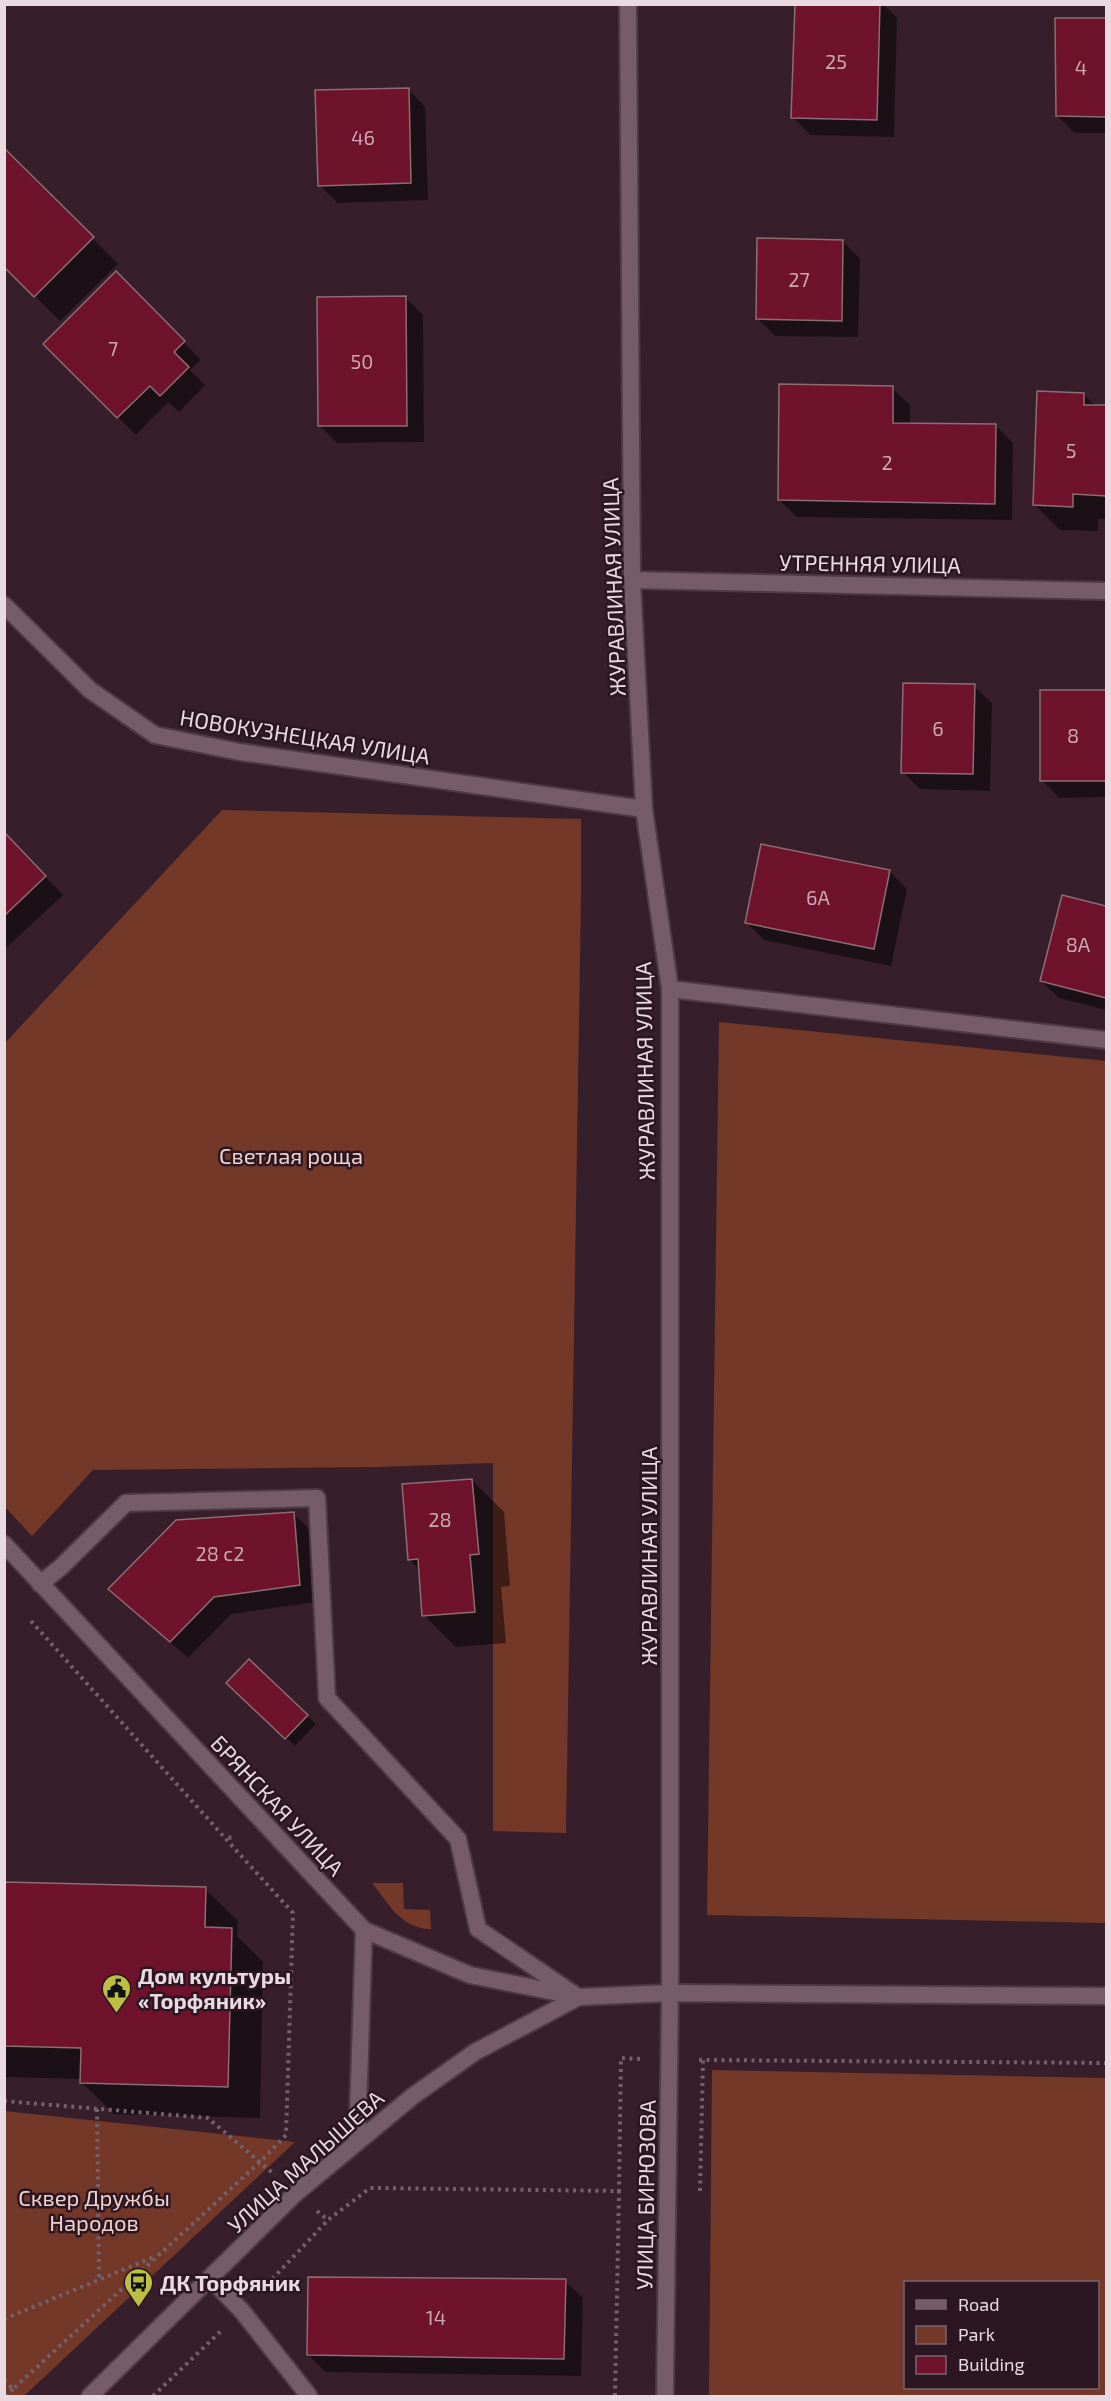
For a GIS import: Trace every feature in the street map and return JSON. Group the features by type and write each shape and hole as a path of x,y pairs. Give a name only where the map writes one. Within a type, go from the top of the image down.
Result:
{"street":[{"name":"ЖУРАВЛИНАЯ УЛИЦА","path":"628,4 632,580 644,809 670,989 670,1994"},
{"name":"УТРЕННЯЯ УЛИЦА","path":"632,580 1107,591"},
{"name":"НОВОКУЗНЕЦКАЯ УЛИЦА","path":"4,605 90,690 155,735 240,752 644,809"},
{"path":"670,989 1107,1040"},
{"path":"40,1584 61,1567 126,1503 317,1498 327,1698 458,1839 478,1929 579,1997 670,1994 1107,1996"},
{"name":"БРЯНСКАЯ УЛИЦА","path":"4,1544 364,1930 470,1975 579,1997"},
{"path":"357,2142 364,1930"},
{"name":"УЛИЦА БИРЮЗОВА","path":"664,2397 670,1994"},
{"name":"УЛИЦА МАЛЫШЕВА","path":"90,2397 296,2193 413,2096 475,2052 579,1997"},
{"path":"210,2278 242,2311 309,2397"}],"path":[{"path":"5,2397 260,2162 286,2135 293,1913 28,1617"},
{"path":"225,1838 278,1836"},
{"path":"4,2101 208,2118 260,2162"},
{"path":"97,2109 99,2280"},
{"path":"615,2397 619,2192"},
{"path":"4,2319 158,2256"},
{"path":"4,2380 13,2389"}],"green space":[{"name":"Светлая роща","path":"222,810 581,819 566,1833 493,1831 493,1463 377,1467 93,1470 32,1536 5,1507 5,1043"},
{"path":"719,1022 1106,1061 1106,1923 707,1915"},
{"path":"372,1883 403,1883 404,1909 430,1910 431,1929 412,1925 404,1920 390,1907"},
{"path":"712,2070 1106,2078 1106,2396 709,2396"},
{"name":"Сквер Дружбы Народов","path":"5,2111 295,2142 24,2396 5,2396"}],"building":[{"path":"795,4 880,4 877,120 791,118"},
{"path":"1055,18 1106,18 1106,117 1056,116"},
{"path":"409,88 411,183 318,186 315,90"},
{"path":"4,148 94,237 34,297 4,267"},
{"path":"757,238 843,240 842,321 756,319"},
{"path":"116,271 185,341 174,352 189,367 160,396 150,386 117,418 43,344"},
{"path":"406,296 407,426 318,426 317,297"},
{"path":"779,384 893,386 893,423 996,424 995,504 778,500"},
{"path":"1037,391 1084,393 1084,405 1106,405 1106,496 1073,494 1073,507 1033,505"},
{"path":"903,683 975,684 973,774 901,773"},
{"path":"1040,690 1106,690 1106,781 1040,781"},
{"path":"4,832 46,876 4,916"},
{"path":"761,844 890,870 874,949 745,923"},
{"path":"1062,895 1106,906 1106,998 1040,981"},
{"path":"472,1479 479,1554 470,1555 475,1612 422,1616 418,1559 408,1560 402,1484"},
{"path":"294,1512 300,1585 214,1597 170,1642 108,1589 176,1520"},
{"path":"249,1659 308,1715 285,1739 226,1683"},
{"name":"Дом культуры «Торфяник»","path":"4,1882 206,1887 205,1927 232,1928 228,2087 80,2083 81,2048 4,2046"},
{"path":"308,2277 566,2279 564,2359 307,2355"}],"place":[{"name":"Дом культуры «Торфяник»","path":"117,2014"},
{"name":"ДК Торфяник","path":"139,2308"}]}
